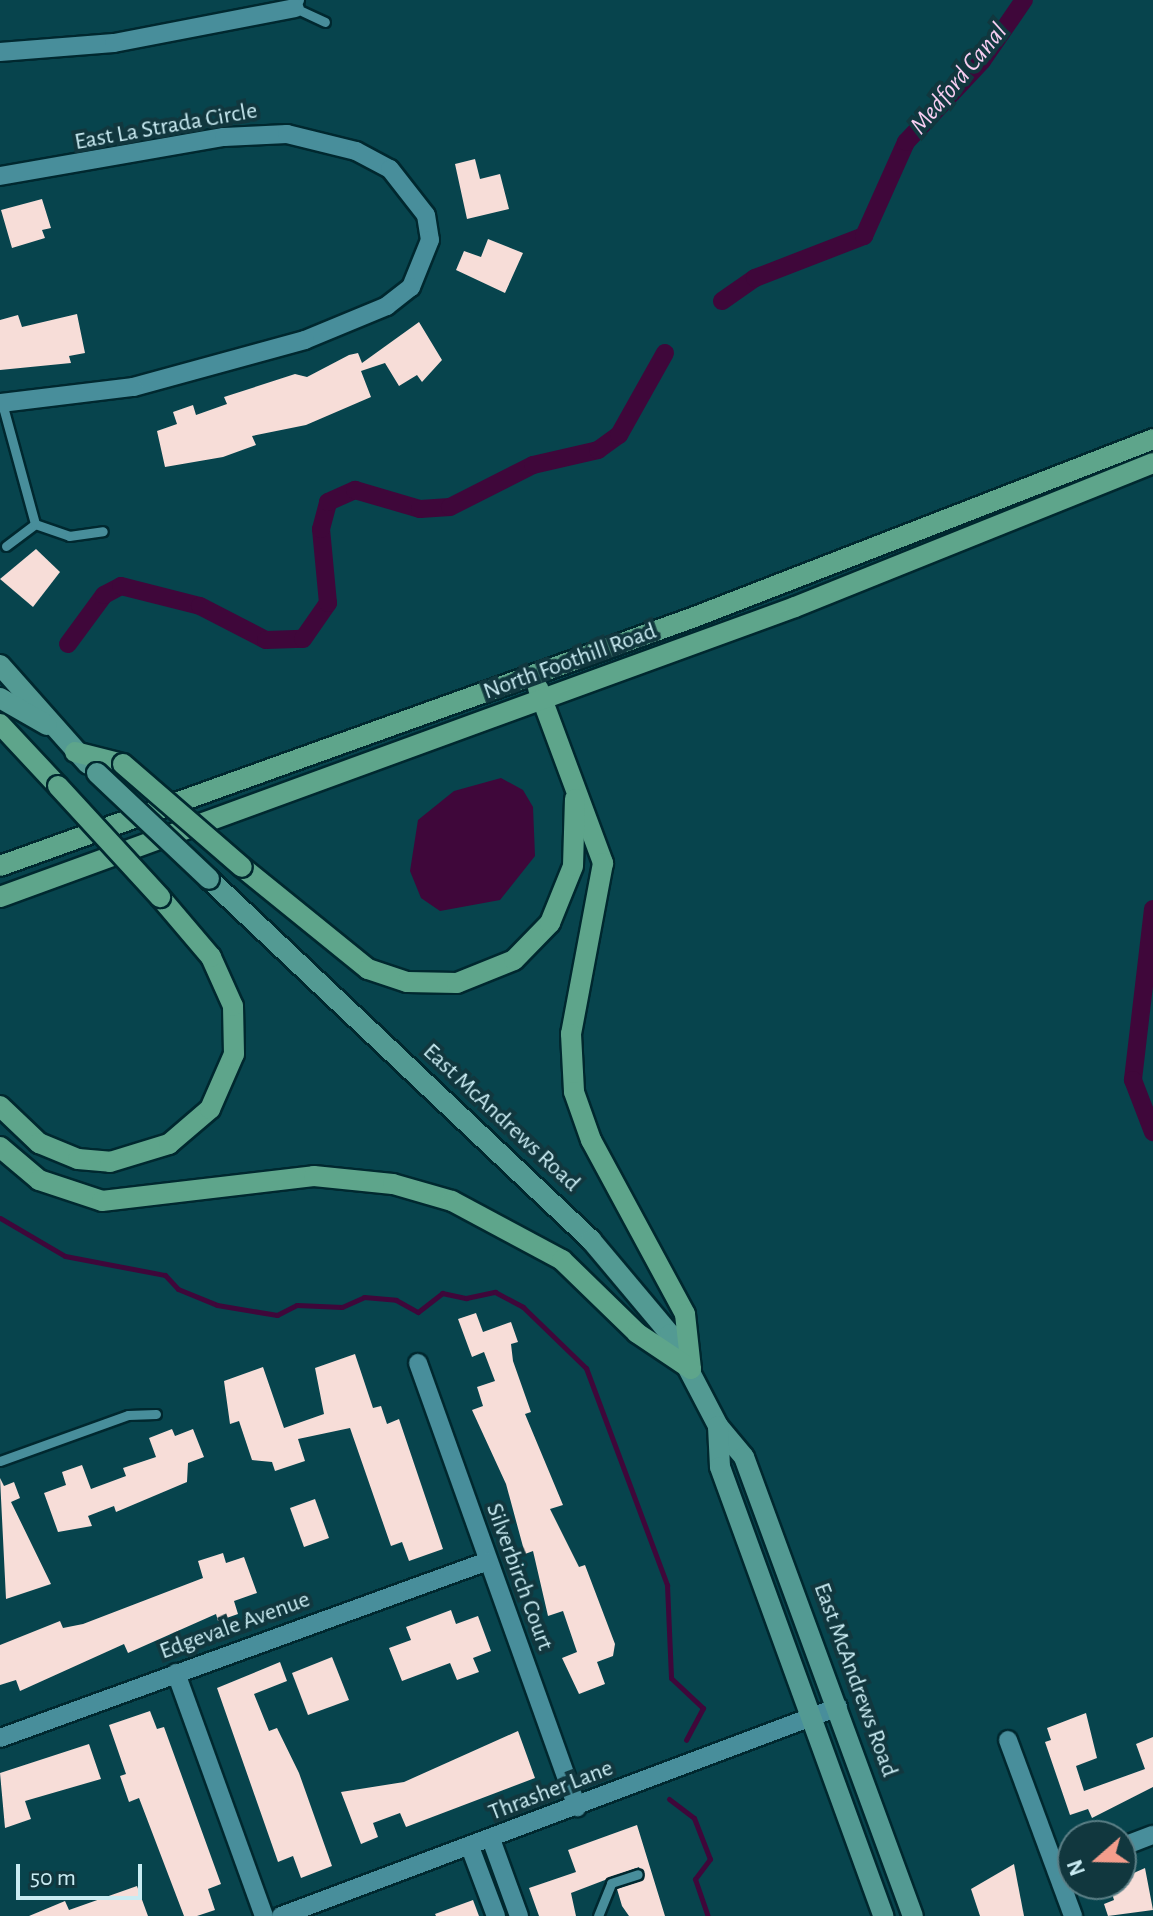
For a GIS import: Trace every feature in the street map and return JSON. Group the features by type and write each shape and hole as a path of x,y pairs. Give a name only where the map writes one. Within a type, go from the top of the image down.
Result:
{"main road":[{"name":"North Foothill Road","path":"0,866 533,675 1153,439"},
{"name":"North Foothill Road","path":"0,897 542,701 1153,463"},
{"path":"0,665 47,725 75,752 123,764 242,867 368,969 422,984 471,980 514,960 556,914 573,866 575,791"},
{"path":"533,675 603,863 571,1034 574,1092 591,1140 685,1314 691,1369"},
{"path":"0,698 47,725"},
{"path":"0,724 160,897 211,957 233,1006 234,1054 210,1109 169,1144 110,1162 52,1149 0,1106"},
{"name":"East McAndrews Road","path":"75,752 591,1240 645,1300 691,1369 718,1426 744,1457 913,1916"},
{"path":"0,1147 39,1180 102,1201 314,1176 438,1196 545,1248 637,1333 691,1369"},
{"name":"East McAndrews Road","path":"718,1426 720,1467 883,1916"}],"street":[{"path":"0,52 114,43 297,4"},
{"name":"East La Strada Circle","path":"0,176 224,137 287,134 356,151 390,169 426,215 430,240 411,287 387,306 305,340 133,387 1,403"},
{"name":"Silverbirch Court","path":"418,1363 577,1807"},
{"name":"Edgevale Avenue","path":"0,1738 488,1561"},
{"path":"176,1673 264,1916"},
{"name":"Thrasher Lane","path":"281,1916 838,1707"},
{"path":"1008,1740 1057,1850"},
{"path":"491,1839 519,1916"},
{"path":"470,1847 496,1916"}],"lane":[{"path":"297,4 325,22"},
{"path":"1,403 35,524"},
{"path":"35,524 69,536 103,531"},
{"path":"6,546 35,524"},
{"path":"0,1461 128,1415 156,1414"},
{"path":"598,1916 611,1883 638,1874"}],"shaded area":[{"path":"501,778 523,790 533,807 535,856 500,900 440,911 421,898 410,871 418,820 454,791"}],"building":[{"path":"475,159 480,179 500,174 509,209 467,219 455,164"},
{"path":"42,199 51,228 42,230 45,238 12,248 1,210"},
{"path":"488,239 523,253 505,293 456,270 464,251 481,257"},
{"path":"77,314 85,353 69,356 71,363 0,370 0,320 18,315 22,327"},
{"path":"419,322 442,360 422,382 417,375 399,386 385,363 361,371 371,397 306,425 252,436 256,445 223,457 165,467 157,431 177,424 173,412 193,405 196,415 227,404 224,397 295,374 307,377 349,355 358,353 362,363"},
{"path":"36,549 60,572 33,607 0,579"},
{"path":"476,1313 483,1332 511,1322 518,1342 511,1344 513,1361 531,1412 525,1414 563,1505 550,1509 579,1567 585,1565 615,1644 613,1656 597,1662 605,1684 579,1694 562,1658 577,1652 563,1611 548,1616 533,1551 525,1554 506,1484 472,1410 483,1406 477,1387 495,1381 484,1352 472,1357 458,1319"},
{"path":"355,1354 373,1408 381,1406 387,1424 399,1419 443,1549 409,1561 402,1542 391,1546 350,1428 298,1439 305,1461 275,1471 272,1462 252,1460 239,1421 230,1424 224,1381 263,1367 284,1428 324,1414 315,1368"},
{"path":"172,1429 175,1436 193,1429 204,1457 188,1463 187,1482 116,1512 114,1506 88,1516 92,1526 58,1532 44,1493 66,1485 62,1472 82,1465 91,1489 126,1476 123,1468 156,1457 149,1438"},
{"path":"0,1478 4,1486 14,1482 20,1498 11,1502 51,1584 6,1599"},
{"path":"315,1499 329,1538 304,1547 290,1508"},
{"path":"223,1553 226,1563 244,1557 257,1593 234,1601 238,1614 218,1621 216,1614 128,1653 124,1644 20,1691 16,1680 0,1685 0,1645 60,1621 63,1628 83,1624 203,1578 198,1561"},
{"path":"451,1610 456,1624 478,1616 491,1651 473,1658 479,1672 457,1680 450,1663 402,1681 389,1648 411,1640 406,1627"},
{"path":"332,1657 349,1700 308,1715 292,1673"},
{"path":"280,1662 287,1681 254,1694 269,1731 277,1728 299,1773 332,1866 301,1878 293,1856 278,1862 217,1688"},
{"path":"150,1711 157,1729 164,1727 221,1884 208,1889 215,1910 197,1916 184,1916 139,1798 129,1802 120,1776 126,1774 109,1725"},
{"path":"1086,1713 1097,1758 1076,1766 1084,1791 1145,1769 1136,1744 1153,1737 1153,1787 1092,1818 1088,1809 1070,1815 1045,1742 1051,1740 1047,1728"},
{"path":"518,1731 535,1778 406,1827 400,1813 373,1823 378,1837 361,1844 341,1792 404,1782"},
{"path":"89,1744 101,1779 25,1801 31,1819 5,1828 0,1773"},
{"path":"637,1825 665,1916 629,1916 622,1906 617,1889 643,1879 639,1867 571,1893 576,1916 539,1916 529,1888 576,1872 568,1850"},
{"path":"1014,1864 1024,1916 980,1916 971,1889"},
{"path":"1145,1868 1153,1910 1108,1916 1104,1904 1114,1900 1137,1900 1137,1872"},
{"path":"137,1886 148,1916 29,1916 65,1901 69,1910"},
{"path":"473,1900 479,1916 435,1914"}],"waterway":[{"name":"Medford Canal","path":"722,301 755,278 864,236 906,142 982,61 1024,0"},
{"name":"Medford Canal","path":"68,644 104,595 121,586 200,606 266,640 303,639 328,603 321,529 328,502 355,490 420,509 450,507 533,465 598,450 619,435 665,353"},
{"name":"Medford Canal","path":"1153,909 1133,1080 1153,1132"},
{"path":"0,1218 65,1256 165,1275 178,1289 217,1305 277,1315 297,1305 342,1307 364,1297 396,1300 418,1312 442,1293 466,1298 495,1292 523,1307 586,1368 667,1585 671,1678 703,1708 686,1740"},
{"path":"669,1799 694,1818 710,1859 695,1879 708,1916"}]}
